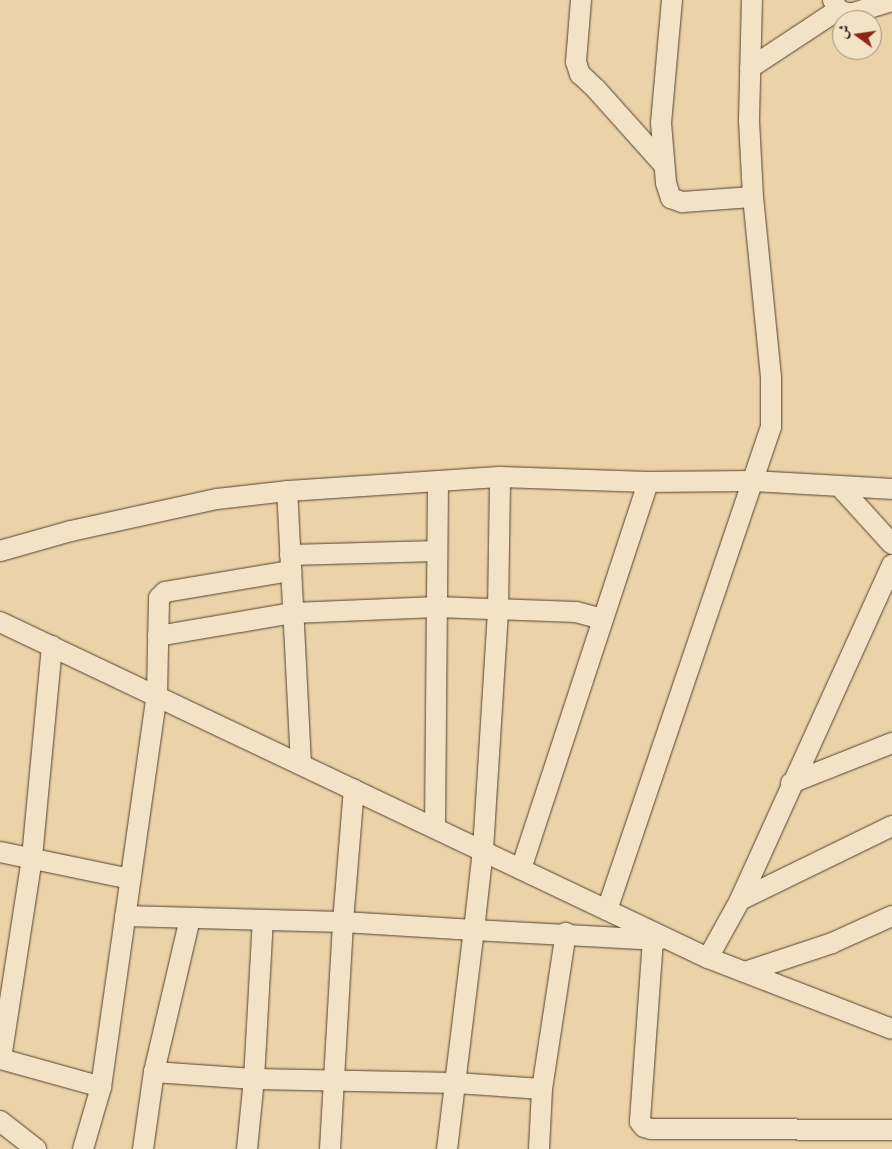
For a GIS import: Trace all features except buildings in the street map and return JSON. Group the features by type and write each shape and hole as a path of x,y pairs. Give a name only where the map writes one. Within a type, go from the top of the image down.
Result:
{"street":[{"path":"581,0 576,62 580,74 596,89 664,165"},
{"path":"672,0 661,123 666,182 671,198 682,202 752,197"},
{"path":"607,910 771,427 772,400 752,197 749,120 752,0"},
{"path":"750,68 836,5 850,14 892,1"},
{"path":"447,1149 483,850 498,610 500,477"},
{"path":"0,551 71,531 207,502 287,491 500,477 648,482 754,481 892,490"},
{"path":"435,828 438,481"},
{"path":"521,869 648,482"},
{"path":"841,488 892,544"},
{"path":"287,491 302,764"},
{"path":"83,1149 101,1087 156,695 157,603 159,598 165,592 291,563 437,551"},
{"path":"708,958 740,900 791,783 892,565"},
{"path":"158,636 294,613 437,607 576,612 603,619"},
{"path":"0,622 483,850 607,910 662,940 892,1029"},
{"path":"52,646 32,858 0,1058 101,1087"},
{"path":"791,783 892,743"},
{"path":"330,1149 343,922 354,789"},
{"path":"740,900 892,826"},
{"path":"0,852 130,879"},
{"path":"125,916 343,922 474,930 566,933 662,940"},
{"path":"745,972 832,942 892,916"},
{"path":"143,1149 154,1072 190,919"},
{"path":"247,1149 254,1080 263,920"},
{"path":"539,1149 542,1089 566,933"},
{"path":"662,940 640,1122 644,1127 651,1129 892,1130"},
{"path":"154,1072 254,1080 456,1083 542,1089"},
{"path":"0,1121 36,1149"}]}
